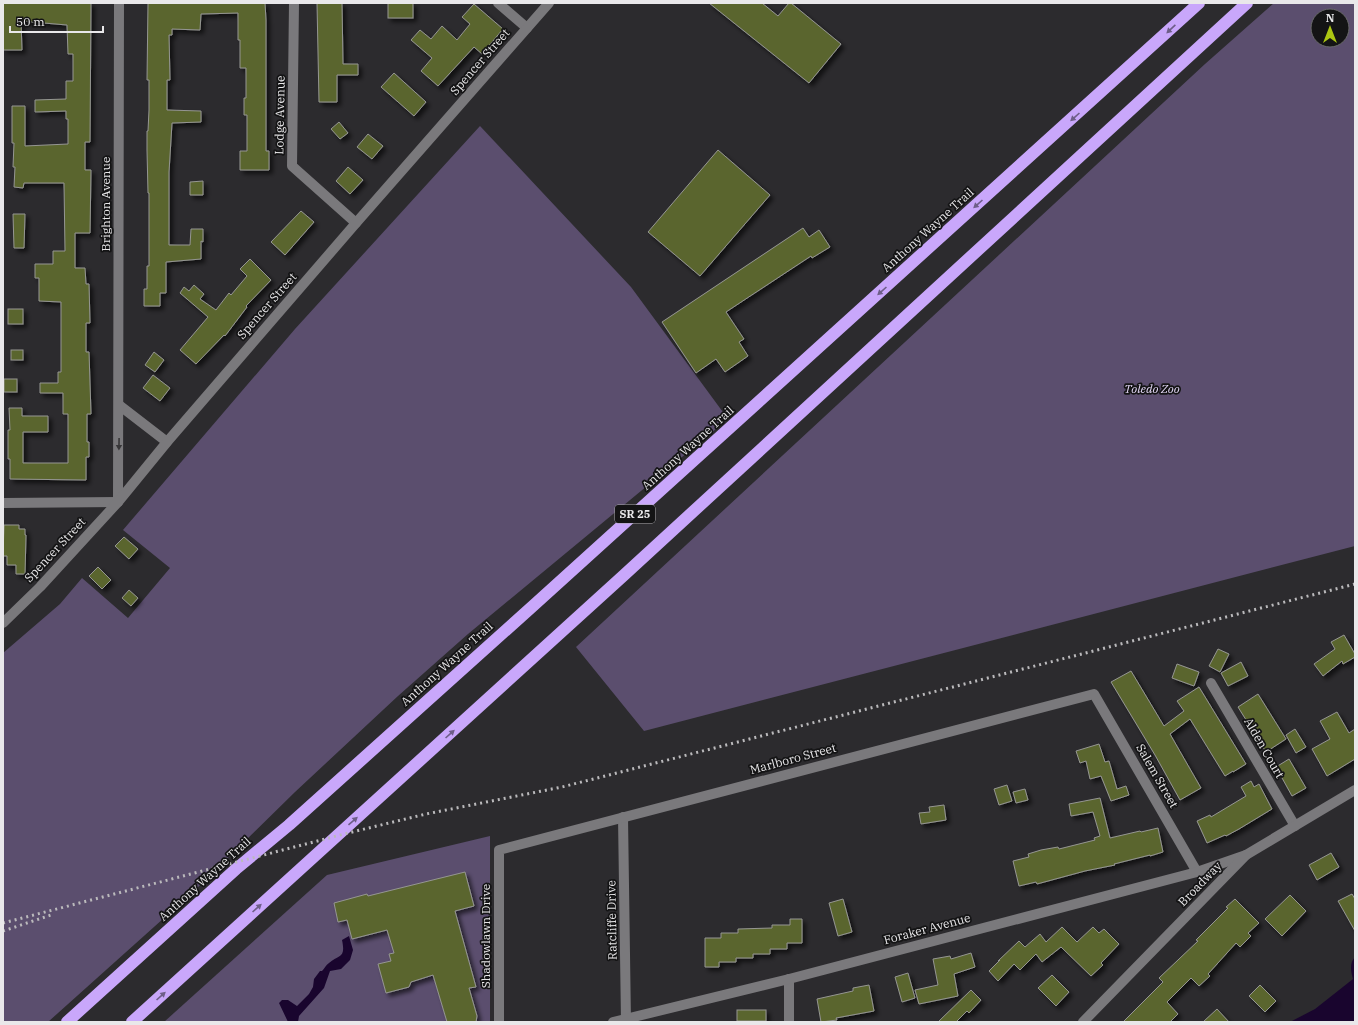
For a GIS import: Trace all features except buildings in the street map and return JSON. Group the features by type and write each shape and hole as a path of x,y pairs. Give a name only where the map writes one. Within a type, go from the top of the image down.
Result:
{"highway":[{"name":"Anthony Wayne Trail","path":"67,1022 236,869 289,825 534,605 1200,3"},
{"name":"SR 25","path":"132,1022 623,576 1247,3"}],"street":[{"name":"Brighton Avenue","path":"118,502 119,3"},
{"name":"Lodge Avenue","path":"294,3 292,166 356,223"},
{"path":"498,3 527,28"},
{"name":"Spencer Street","path":"3,623 40,587 118,502 167,442 356,223 549,3"},
{"path":"119,405 167,442"},
{"path":"3,503 118,502"},
{"name":"Alden Court","path":"1211,683 1295,826"},
{"name":"Marlboro Street","path":"499,850 1094,694"},
{"name":"Salem Street","path":"1094,694 1197,872"},
{"name":"Broadway","path":"1083,1022 1246,855 1355,790"},
{"name":"Ratcliffe Drive","path":"624,817 626,1020"},
{"name":"Shadowlawn Drive","path":"499,850 499,1022"},
{"name":"Foraker Avenue","path":"613,1022 789,979 1197,872 1246,855"},
{"path":"789,979 789,1022"}],"green space":[{"name":"Toledo Zoo","path":"1274,3 1355,3 1355,546 644,731 576,647 1205,64"},
{"path":"480,126 631,287 728,419 468,634 398,696 295,792 193,892 48,1022 3,1022 3,653 60,604 82,578 128,618 170,568 123,530 295,329"},
{"path":"490,836 490,1022 164,1022 327,875"}],"shaded area":[{"path":"349,936 353,950 350,960 341,969 330,971 324,988 299,1016 298,1022 288,1022 279,1003 282,1000 288,1000 297,1006 309,994 313,987 314,979 320,971 322,971 328,964 341,955 343,950 342,940"},
{"path":"1355,957 1355,1022 1290,1022 1315,1009 1353,979 1351,965"}],"railway":[{"path":"3,923 426,814 562,787 1355,584"},
{"path":"3,931 54,914"}]}
